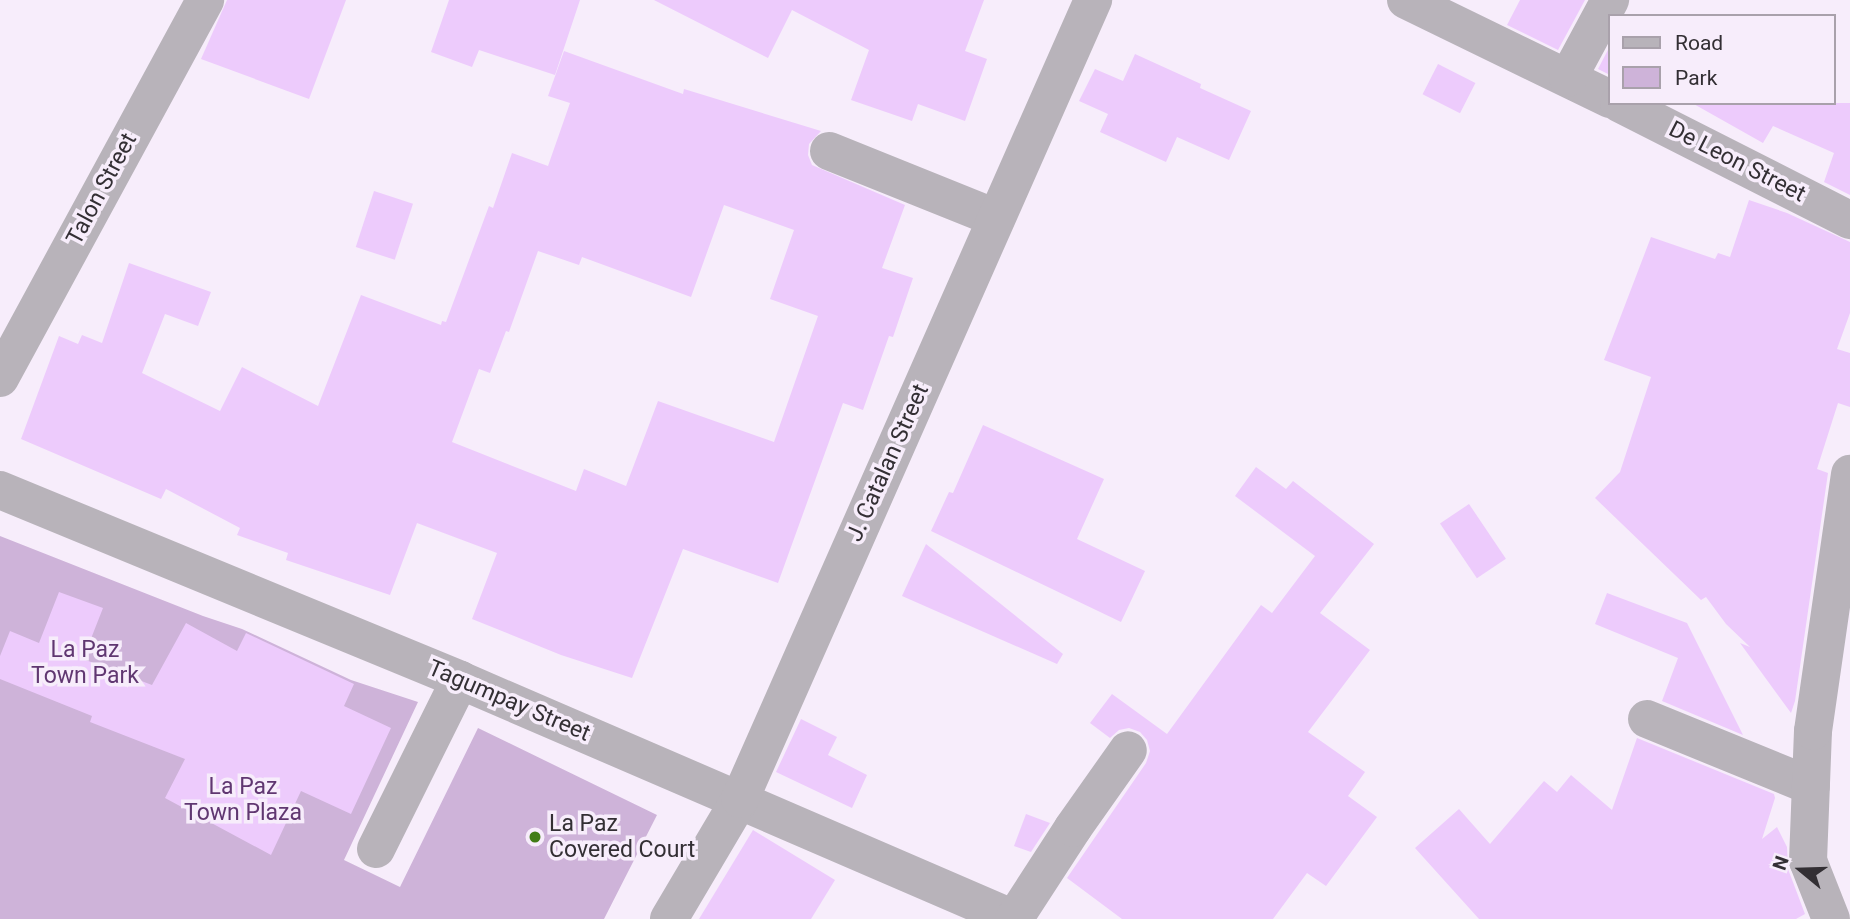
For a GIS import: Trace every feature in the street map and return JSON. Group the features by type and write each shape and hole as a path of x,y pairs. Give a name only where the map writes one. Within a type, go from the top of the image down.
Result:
{"street":[{"name":"Talon Street","path":"0,377 205,0"},
{"name":"J. Catalan Street","path":"669,919 740,799 1093,0"},
{"path":"1406,0 1608,98"},
{"path":"1568,78 1610,0"},
{"name":"De Leon Street","path":"1623,105 1834,211"},
{"path":"829,151 996,218"},
{"path":"1831,919 1808,861 1813,731 1850,474"},
{"name":"Tagumpay Street","path":"0,490 460,680 1014,919"},
{"path":"376,849 460,680"},
{"path":"1647,719 1811,786"},
{"path":"1014,919 1128,750"}],"green space":[{"path":"0,536 242,629 351,680 418,702 344,860 400,887 478,728 657,815 604,919 0,919"}],"building":[{"path":"227,0 346,0 309,99 201,59"},
{"path":"449,0 580,0 555,75 479,50 472,67 431,52"},
{"path":"654,0 984,0 965,51 987,59 965,121 918,104 912,121 851,100 869,50 792,10 768,58"},
{"path":"1520,0 1585,0 1558,50 1507,25"},
{"path":"1608,50 1608,74 1598,69"},
{"path":"564,51 683,94 684,89 821,131 809,144 808,155 812,165 905,205 882,268 913,278 893,337 889,336 863,410 843,403 778,583 683,549 632,678 561,655 472,619 497,553 417,523 390,595 286,560 288,553 237,535 240,528 166,489 161,499 21,439 59,336 78,344 82,335 102,343 129,263 211,292 198,326 165,314 142,373 220,411 242,367 318,406 361,295 441,325 442,321 446,322 489,206 493,208 512,153 548,166 570,103 548,96","holes":["724,205 794,230 770,299 818,316 774,442 658,401 626,486 584,469 576,491 452,442 479,369 490,373 506,331 509,332 538,251 579,265 582,257 691,297"]},
{"path":"1135,54 1201,84 1200,88 1251,111 1229,160 1177,137 1166,162 1100,132 1108,114 1079,101 1095,69 1123,81"},
{"path":"1438,64 1475,83 1460,113 1423,94"},
{"path":"1850,103 1850,195 1824,182 1834,153 1773,126 1763,143 1696,105"},
{"path":"374,191 413,204 395,260 356,247"},
{"path":"1749,200 1787,213 1850,242 1850,313 1837,349 1850,353 1850,407 1838,403 1817,469 1828,473 1795,701 1791,713 1740,643 1750,647 1726,624 1706,597 1701,600 1595,498 1620,472 1651,377 1604,360 1651,237 1715,259 1718,253 1730,257"},
{"path":"983,425 1104,479 1077,539 1145,571 1121,622 931,531 949,492 953,493"},
{"path":"1256,467 1286,489 1293,481 1374,544 1320,613 1370,650 1308,732 1365,772 1348,796 1377,817 1326,886 1307,873 1273,919 1122,919 1067,878 1146,763 1150,751 1147,740 1140,732 1129,728 1119,730 1110,738 1090,723 1112,694 1167,734 1261,605 1272,613 1315,556 1235,496"},
{"path":"1469,504 1506,559 1477,578 1440,524"},
{"path":"926,544 1063,654 1057,664 902,596"},
{"path":"59,592 103,608 83,659 152,685 186,623 237,651 246,633 354,684 344,706 391,728 351,814 301,791 271,855 165,798 185,759 90,722 92,716 0,679 0,656 10,631 39,643"},
{"path":"1607,593 1687,623 1743,735 1662,701 1678,658 1595,624"},
{"path":"801,719 837,737 828,755 867,775 852,808 776,772"},
{"path":"1637,738 1774,794 1762,839 1777,827 1787,847 1788,869 1805,914 1796,919 1479,919 1415,848 1459,809 1490,844 1544,781 1557,792 1571,775 1612,810"},
{"path":"1026,814 1050,823 1031,852 1014,846"},
{"path":"753,830 835,880 811,919 699,919"}],"place":[{"name":"La Paz Covered Court","path":"535,837"}],"park label":[{"name":"La Paz Town Park","path":"85,663"},
{"name":"La Paz Town Plaza","path":"243,800"}]}
